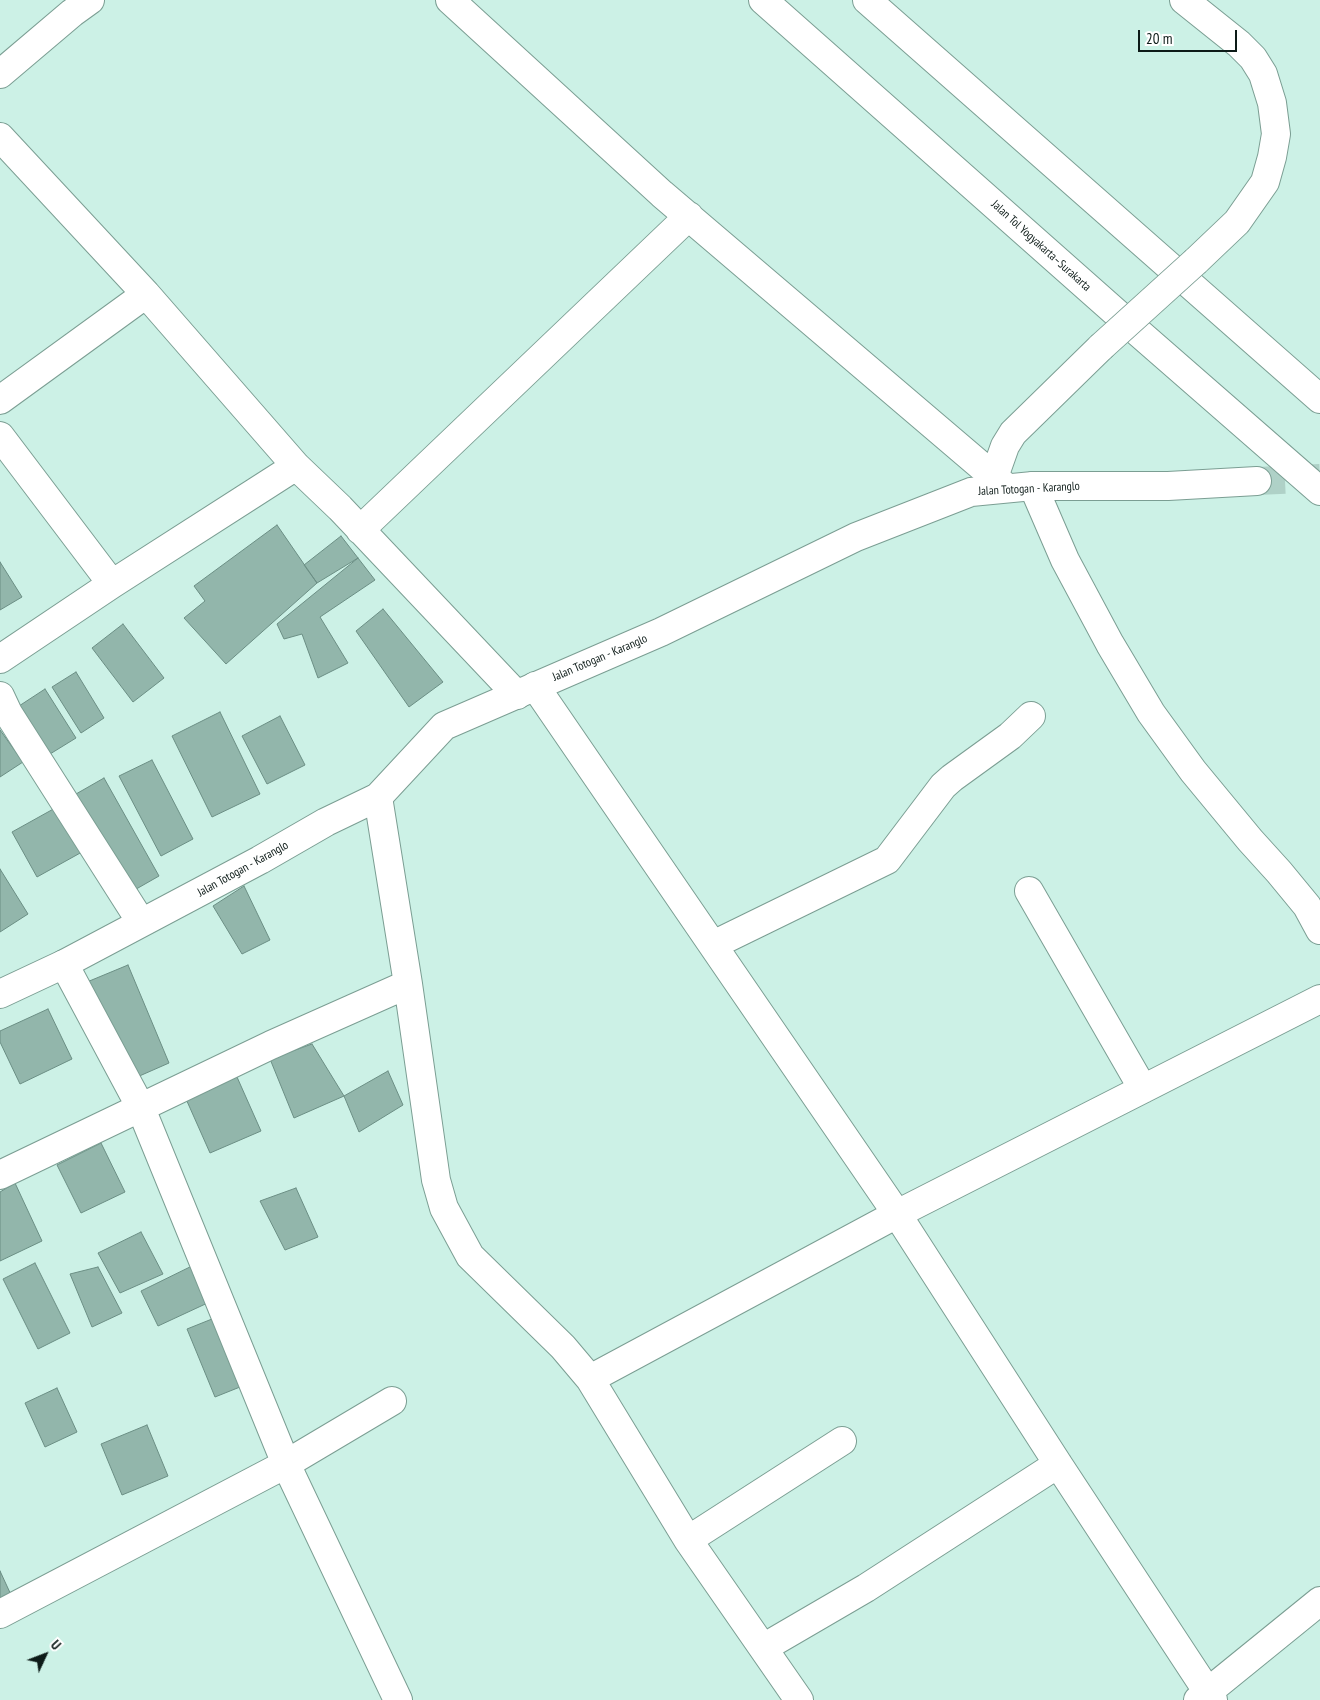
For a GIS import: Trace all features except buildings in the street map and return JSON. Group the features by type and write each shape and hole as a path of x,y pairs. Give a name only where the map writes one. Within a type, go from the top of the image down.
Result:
{"main road":[{"path":"0,74 90,0"},
{"path":"450,0 655,187 1012,483 1065,560 1151,713 1193,771 1307,906 1320,930"},
{"name":"Jalan Tol Yogyakarta–Surakarta","path":"763,0 1320,491"},
{"path":"867,0 1320,399"},
{"path":"1012,483 1005,446 1013,433 1101,347 1236,222 1266,182 1276,134 1272,103 1263,74 1253,58 1240,44 1184,0"},
{"path":"0,137 146,294 296,466 526,690 713,945 897,1214 1206,1697 1320,1601"},
{"path":"360,530 689,216"},
{"path":"0,400 146,294"},
{"path":"0,436 112,584"},
{"path":"0,659 112,584 296,466"},
{"name":"Jalan Totogan - Karanglo","path":"0,994 64,964 251,865 326,822 378,798 444,726 661,632 856,537 971,492 1012,483 1168,486 1257,481"},
{"path":"0,696 8,713 141,922"},
{"path":"713,945 887,860 944,786 952,778 1010,736 1031,716"},
{"path":"378,798 408,984 436,1180 444,1208 470,1256 556,1340 590,1379 688,1540 799,1700"},
{"path":"1029,891 1143,1089"},
{"path":"64,964 140,1106 286,1464 398,1700"},
{"path":"0,1176 140,1106 270,1045 408,984"},
{"path":"590,1379 897,1214 1320,999"},
{"path":"0,1614 286,1464 392,1401"},
{"path":"688,1540 842,1441"},
{"path":"763,1648 866,1588 1058,1464"}],"tunnel":[{"path":"1257,481 1320,478"}]}
